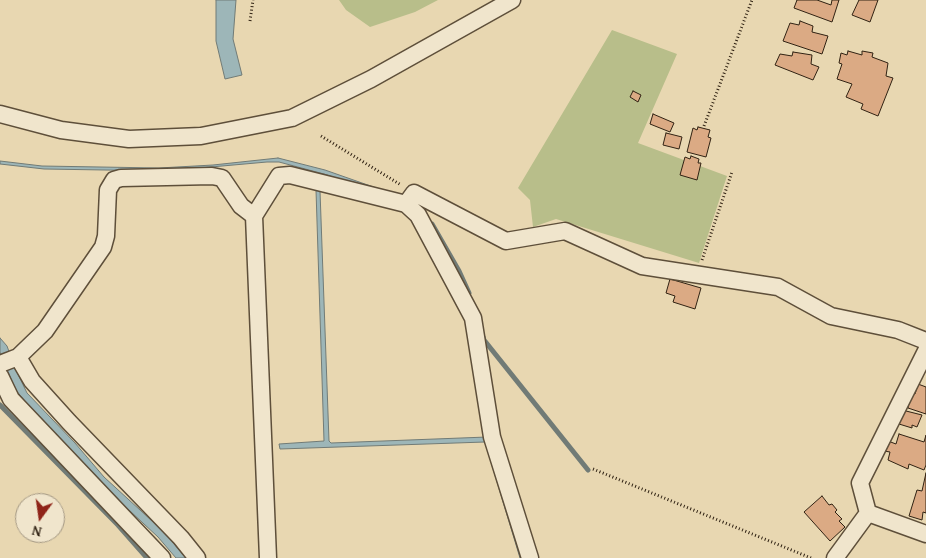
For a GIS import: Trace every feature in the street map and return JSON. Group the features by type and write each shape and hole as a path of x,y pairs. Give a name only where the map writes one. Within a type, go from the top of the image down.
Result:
{"street":[{"path":"0,114 61,130 129,139 201,136 292,118 371,79 512,0"},
{"path":"268,558 254,216 279,176 290,175 410,198 506,241 565,232 642,266 778,287 831,316 898,330 926,341"},
{"path":"0,364 18,357 46,331 103,247 106,236 108,190 114,180 121,178 212,176 222,178 241,206 254,216"},
{"path":"410,198 473,318 492,437 530,558"},
{"path":"868,513 860,483 926,350"},
{"path":"18,357 32,381 181,538 197,558"},
{"path":"0,376 11,399 162,558"},
{"path":"868,513 926,534"},
{"path":"835,558 868,513"}],"path":[{"path":"250,20 253,0"},
{"path":"704,126 752,0"},
{"path":"321,136 410,198"},
{"path":"697,275 732,172"},
{"path":"593,468 812,558"}],"green space":[{"path":"339,0 438,0 415,12 370,27 346,10"},
{"path":"612,30 677,54 638,143 727,176 699,263 556,219 533,227 530,200 518,188"}],"water":[{"path":"216,0 236,0 233,39 242,75 225,79 216,41"},
{"path":"278,158 325,170 382,190 382,193 279,162 166,171 44,169 0,164 0,161 42,166 159,168 213,165"},
{"path":"316,190 320,191 329,441 331,443 487,437 523,558 520,558 485,442 280,449 279,444 324,441"},
{"path":"0,338 7,346 27,393 75,443 104,477 164,532 186,558 176,558 158,537 101,484 24,400 15,389 0,352"}],"building":[{"path":"797,0 817,0 831,5 832,0 839,0 832,22 794,8"},
{"path":"859,0 878,0 870,22 852,15"},
{"path":"800,21 813,26 812,32 828,36 822,54 783,41 790,23 799,25"},
{"path":"848,51 862,55 862,51 873,53 872,57 888,63 886,76 893,78 878,116 861,109 863,104 846,97 852,84 837,79 842,64 839,63 841,53 847,55"},
{"path":"793,52 812,55 811,64 819,67 813,80 775,65 780,54 792,56"},
{"path":"633,91 641,95 638,102 630,97"},
{"path":"653,114 674,123 670,132 650,124"},
{"path":"698,127 710,130 708,137 711,138 706,157 687,152 693,128 697,130"},
{"path":"666,133 682,137 679,149 663,145"},
{"path":"691,156 699,159 698,163 701,163 697,180 680,175 685,157 690,159"},
{"path":"670,279 701,288 695,309 673,302 675,296 666,293"},
{"path":"918,384 926,387 926,414 908,408 911,393 915,394"},
{"path":"902,410 922,415 917,427 912,425 912,428 899,424"},
{"path":"899,434 924,442 926,435 926,465 924,470 909,464 908,469 888,460 890,452 884,451 888,441 896,444"},
{"path":"926,473 926,513 923,512 922,520 909,516 917,490 922,491"},
{"path":"822,496 829,505 832,504 837,510 835,512 842,519 839,521 845,527 830,541 804,512"}],"waterway":[{"path":"432,224 459,271 469,293"},
{"path":"483,337 588,470"},
{"path":"0,405 118,525 147,558"}]}
